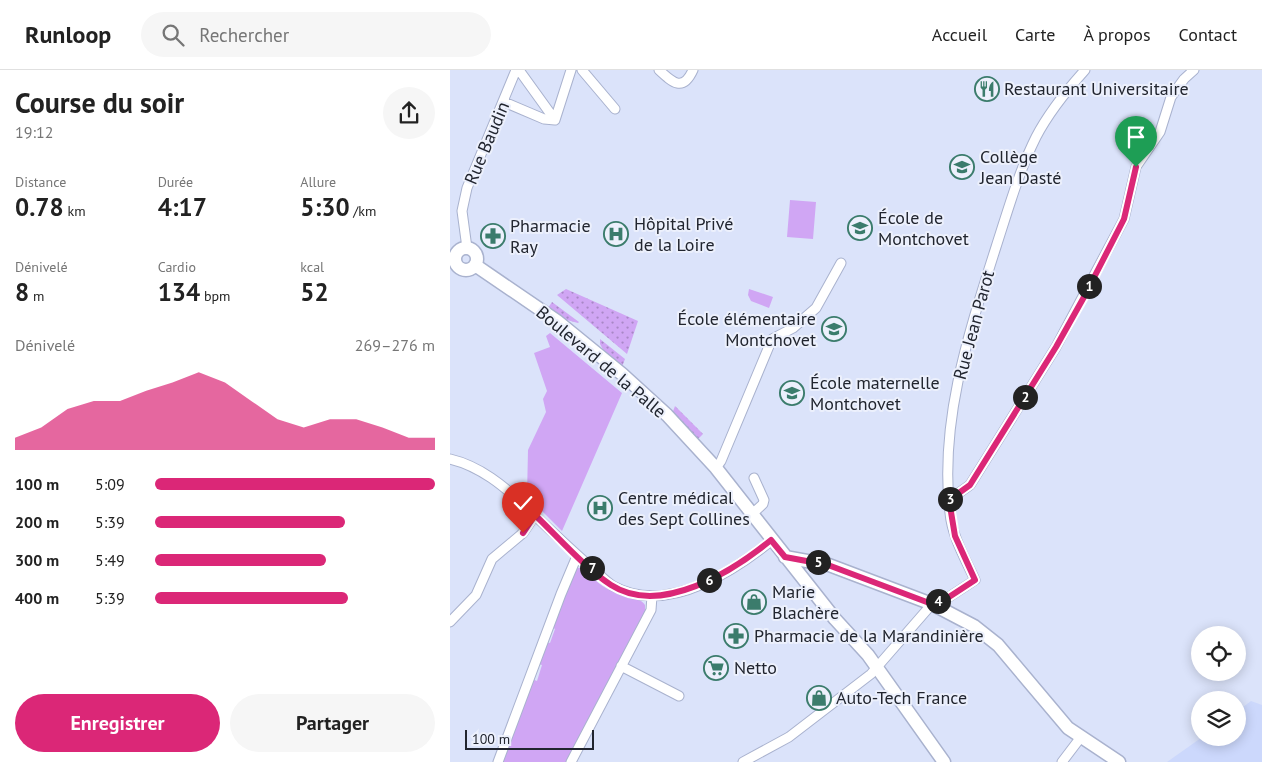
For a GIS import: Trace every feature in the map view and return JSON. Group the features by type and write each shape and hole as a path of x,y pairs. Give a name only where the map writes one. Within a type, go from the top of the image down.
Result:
{"street":[{"name":"Rue Baudin","path":"467,248 462,211 467,188 518,70"},
{"path":"518,70 556,120"},
{"path":"556,120 571,70"},
{"path":"582,70 615,109"},
{"path":"659,70 672,82 680,84 686,81 693,70"},
{"name":"Rue Jean Parot","path":"932,604 949,597 975,580 955,536 949,500 949,447 967,336 1018,181 1036,137 1066,92 1086,70"},
{"path":"949,500 970,485 1056,347 1124,219 1136,167 1160,132 1172,97 1184,79 1194,70"},
{"path":"504,102 544,119 556,120"},
{"name":"Boulevard de la Palle","path":"467,248 475,253 477,261 472,269 463,270 457,266 452,256 461,249 467,248"},
{"path":"716,468 721,461 772,339 792,328 816,308 841,263"},
{"name":"Boulevard de la Palle","path":"475,265 557,322 622,374 666,415 716,468 771,540 878,668 944,762"},
{"path":"450,459 484,472 535,515 612,586 634,594 652,596 685,590 735,568 771,540"},
{"path":"751,515 763,504 764,500 754,478"},
{"path":"450,622 476,595 492,559 523,533 535,515"},
{"path":"498,762 561,594 578,556"},
{"path":"785,557 828,565 932,604 974,626 998,645 1068,728 1119,762"},
{"path":"570,762 651,610 652,596"},
{"path":"743,762 789,737 878,668 932,604"},
{"path":"621,666 679,696"},
{"path":"1062,762 1081,737"}],"shaded area":[{"path":"790,200 816,202 813,239 787,237"},
{"path":"566,289 638,321 627,354 557,295"},
{"path":"749,289 773,297 769,308 751,301 748,295"},
{"path":"552,302 579,322 563,319 548,308"},
{"path":"550,333 622,393 562,531 527,496 528,450 546,412 543,399 547,391 534,353 550,347 546,336"},
{"path":"600,339 625,359 622,367 606,355 600,344"},
{"path":"675,406 703,434 698,439 672,414"},
{"path":"576,568 582,568 606,588 642,601 645,605 645,614 567,762 501,762 532,679 537,681 542,665 538,664 546,642 550,643 555,629 552,627"},
{"path":"1251,701 1262,705 1262,762 1167,762 1191,745 1246,746 1246,705"}],"place":[{"name":"Restaurant Universitaire","path":"987,89"},
{"name":"Collège Jean Dasté","path":"962,167"},
{"name":"École de Montchovet","path":"860,228"},
{"name":"Hôpital Privé de la Loire","path":"616,234"},
{"name":"Pharmacie Ray","path":"493,236"},
{"name":"École élémentaire Montchovet","path":"834,329"},
{"name":"École maternelle Montchovet","path":"792,393"},
{"name":"Centre médical des Sept Collines","path":"600,508"},
{"name":"Marie Blachère","path":"754,602"},
{"name":"Pharmacie de la Marandinière","path":"736,636"},
{"name":"Netto","path":"716,668"},
{"name":"Auto-Tech France","path":"819,698"}],"route":[{"path":"523,533 535,515 612,586 641,595 663,595 685,590 716,577 735,568 771,540 785,557 815,561 828,565 932,604 949,597 975,580 955,536 949,500 970,485 1056,347 1124,219 1131,180 1136,167"}]}
